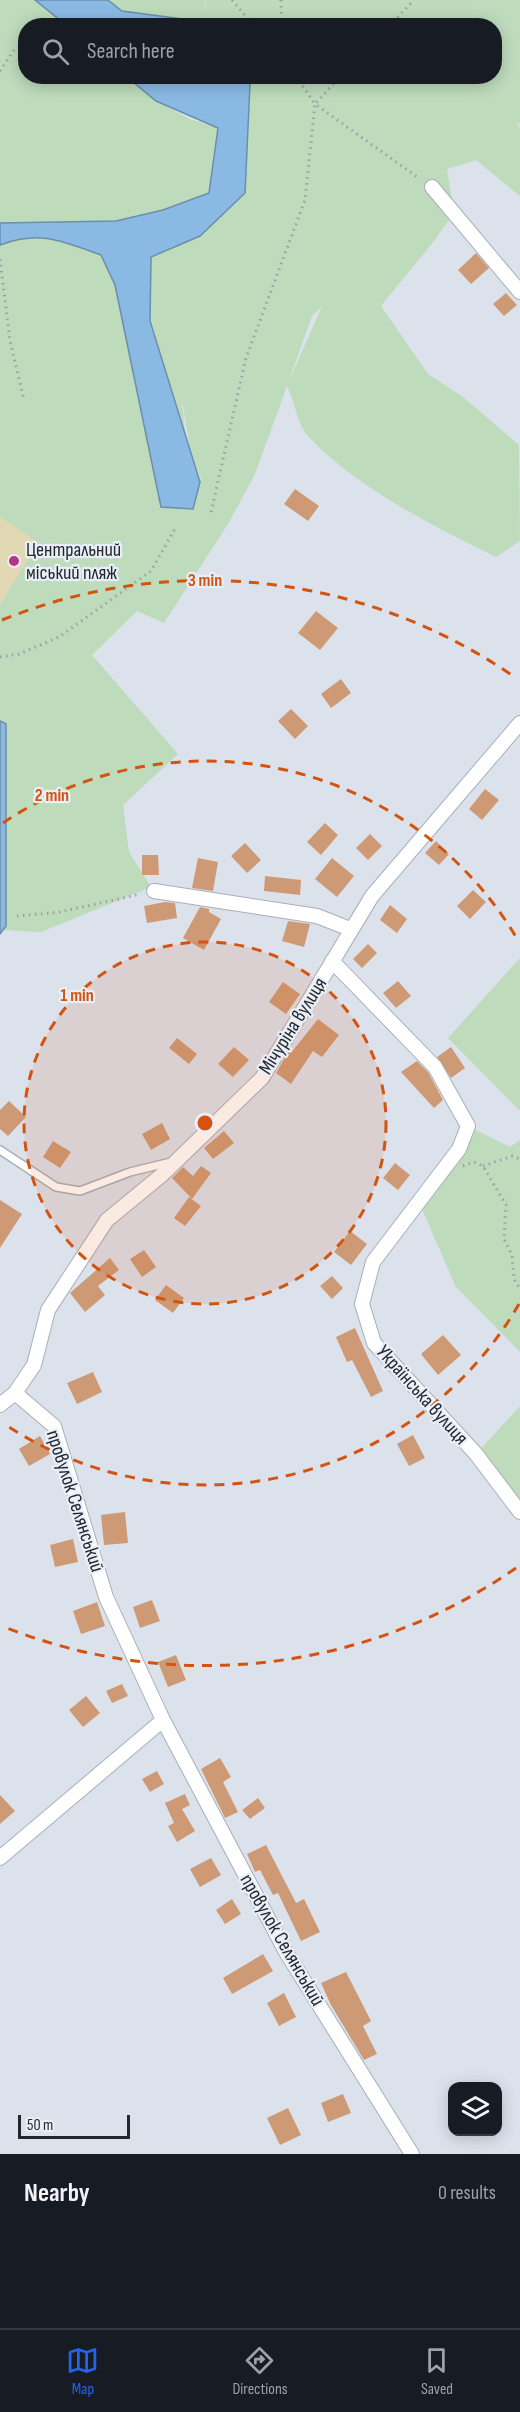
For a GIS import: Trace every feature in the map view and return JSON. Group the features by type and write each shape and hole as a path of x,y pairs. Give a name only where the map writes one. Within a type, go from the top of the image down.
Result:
{"street":[{"path":"432,187 520,292"},
{"name":"Мічуріна вулиця","path":"0,1405 15,1393 34,1365 48,1310 107,1220 177,1161 262,1078 372,896 520,723"},
{"path":"154,891 317,916 350,929"},
{"name":"Українська вулиця","path":"332,961 435,1067 468,1126 459,1149 373,1262 362,1304 374,1343 476,1454 520,1512"},
{"name":"провулок Селянський","path":"15,1393 54,1426 106,1597 163,1720 286,1952 412,2154"},
{"path":"0,1857 163,1720"}],"lane":[{"path":"0,1150 56,1187 80,1191 130,1172 177,1161"}],"path":[{"path":"232,0 247,18"},
{"path":"281,0 282,18"},
{"path":"397,18 414,0"},
{"path":"0,71 14,50"},
{"path":"301,84 315,104 432,187"},
{"path":"211,512 246,358 305,200 315,104 334,84"},
{"path":"0,259 10,341 24,400"},
{"path":"0,657 19,654 59,637 151,571 176,526"},
{"path":"16,916 60,912 154,891"},
{"path":"483,1166 512,1156 520,1159"},
{"path":"439,1175 474,1162 483,1166 506,1205 504,1239 512,1256 514,1279 520,1289"}],"green space":[{"path":"0,0 47,0 69,18 18,18 18,84 145,84 156,101 190,119 219,128 216,191 163,210 116,221 0,223"},
{"path":"108,0 204,0 206,13 205,0 520,0 520,124 517,123 520,128 520,196 476,160 447,169 454,213 381,306 428,374 463,397 519,445 520,541 496,557 422,519 372,489 327,455 308,436 301,425 287,386 255,474 228,524 164,623 137,611 92,655 178,754 123,805 129,852 151,887 41,932 3,930 0,754 6,725 0,721 0,604 16,579 0,524 0,245 39,238 62,241 101,252 115,285 161,506 193,509 201,479 190,450 181,393 188,458 147,323 148,254 200,236 250,84 502,84 502,18 163,18 122,11","holes":["322,306 292,374 312,316"]},
{"path":"520,958 520,1111 448,1038"},
{"path":"468,1126 510,1147 520,1140 520,1352 456,1287 419,1202"},
{"path":"520,1406 520,1512 476,1454"}],"sand":[{"name":"Центральний міський пляж","path":"0,517 39,543 0,604"}],"water":[{"path":"35,0 108,0 122,11 175,18 57,18"},
{"path":"135,84 250,84 245,193 200,236 151,257 150,321 200,482 193,509 161,507 115,285 101,255 51,239 28,238 0,245 0,223 116,221 163,210 209,193 218,128 156,101"},
{"path":"0,721 6,724 6,926 0,934"}],"building":[{"path":"476,253 489,268 471,284 458,270"},
{"path":"506,293 517,305 504,316 493,304"},
{"path":"295,489 319,506 308,521 284,504"},
{"path":"316,611 338,628 320,650 298,633"},
{"path":"341,679 351,693 331,708 321,694"},
{"path":"291,709 308,726 295,739 278,721"},
{"path":"485,789 499,800 482,820 469,809"},
{"path":"325,823 338,835 321,855 307,842"},
{"path":"370,834 382,846 368,860 356,848"},
{"path":"436,841 449,854 439,865 425,853"},
{"path":"245,843 261,860 247,873 231,856"},
{"path":"142,855 158,855 159,875 142,875"},
{"path":"198,858 218,862 213,891 192,888"},
{"path":"332,858 354,876 337,897 315,879"},
{"path":"265,876 301,880 300,895 264,891"},
{"path":"473,890 486,902 470,919 457,906"},
{"path":"165,902 175,903 177,918 147,923 144,906"},
{"path":"390,905 407,919 397,933 380,920"},
{"path":"200,907 209,909 209,912 221,919 204,950 183,938"},
{"path":"288,921 310,924 304,947 282,941"},
{"path":"368,944 377,953 362,968 353,959"},
{"path":"398,981 411,996 396,1008 383,993"},
{"path":"283,982 300,994 286,1014 269,1002"},
{"path":"318,1019 339,1035 322,1057 313,1051 291,1084 276,1073 288,1052 291,1053"},
{"path":"177,1038 197,1054 189,1064 169,1048"},
{"path":"234,1047 249,1060 233,1077 218,1064"},
{"path":"451,1047 465,1068 451,1078 437,1057"},
{"path":"417,1061 428,1072 443,1100 434,1108 401,1072"},
{"path":"9,1101 26,1117 8,1136 0,1129 0,1110"},
{"path":"162,1123 170,1139 151,1150 142,1134"},
{"path":"224,1131 234,1143 213,1159 204,1148"},
{"path":"53,1141 71,1152 60,1168 43,1157"},
{"path":"395,1163 410,1175 398,1190 383,1178"},
{"path":"201,1166 211,1173 192,1199 172,1178 183,1167 193,1176"},
{"path":"189,1197 201,1206 185,1226 174,1218"},
{"path":"0,1200 22,1214 0,1248"},
{"path":"350,1231 367,1244 351,1265 334,1252"},
{"path":"144,1250 156,1267 142,1277 130,1259"},
{"path":"110,1258 119,1270 98,1286 105,1295 85,1312 70,1293"},
{"path":"332,1276 343,1288 332,1299 320,1286"},
{"path":"166,1285 184,1298 173,1313 155,1300"},
{"path":"355,1328 383,1391 371,1397 352,1360 347,1362 336,1337"},
{"path":"443,1335 461,1355 438,1375 421,1354"},
{"path":"93,1372 102,1392 77,1404 67,1383"},
{"path":"413,1435 425,1458 409,1466 397,1444"},
{"path":"40,1436 50,1454 29,1466 19,1449"},
{"path":"125,1512 128,1543 104,1545 101,1515"},
{"path":"73,1539 78,1562 55,1567 50,1545"},
{"path":"152,1600 160,1621 140,1628 133,1607"},
{"path":"97,1602 105,1626 81,1634 73,1611"},
{"path":"176,1655 186,1680 168,1687 158,1662"},
{"path":"122,1684 128,1696 112,1703 106,1691"},
{"path":"86,1696 100,1713 83,1727 69,1710"},
{"path":"220,1758 231,1777 223,1782 238,1812 225,1818 201,1769"},
{"path":"157,1771 164,1784 150,1792 142,1779"},
{"path":"185,1794 190,1805 182,1809 195,1831 177,1842 168,1826 174,1823 165,1803"},
{"path":"0,1795 15,1811 0,1824"},
{"path":"258,1798 265,1808 250,1819 242,1810"},
{"path":"266,1845 296,1903 304,1899 320,1932 301,1941 278,1893 273,1895 260,1870 255,1872 247,1854"},
{"path":"211,1858 221,1875 200,1887 190,1869"},
{"path":"232,1899 241,1914 225,1924 216,1910"},
{"path":"263,1954 273,1971 232,1994 223,1978"},
{"path":"346,1972 371,2021 363,2026 377,2054 364,2060 331,2005 321,1983"},
{"path":"284,1993 296,2017 279,2026 267,2003"},
{"path":"343,2094 351,2113 328,2122 321,2103"},
{"path":"288,2108 301,2135 280,2145 267,2118"}],"place":[{"name":"Центральний міський пляж","path":"14,561"}]}
